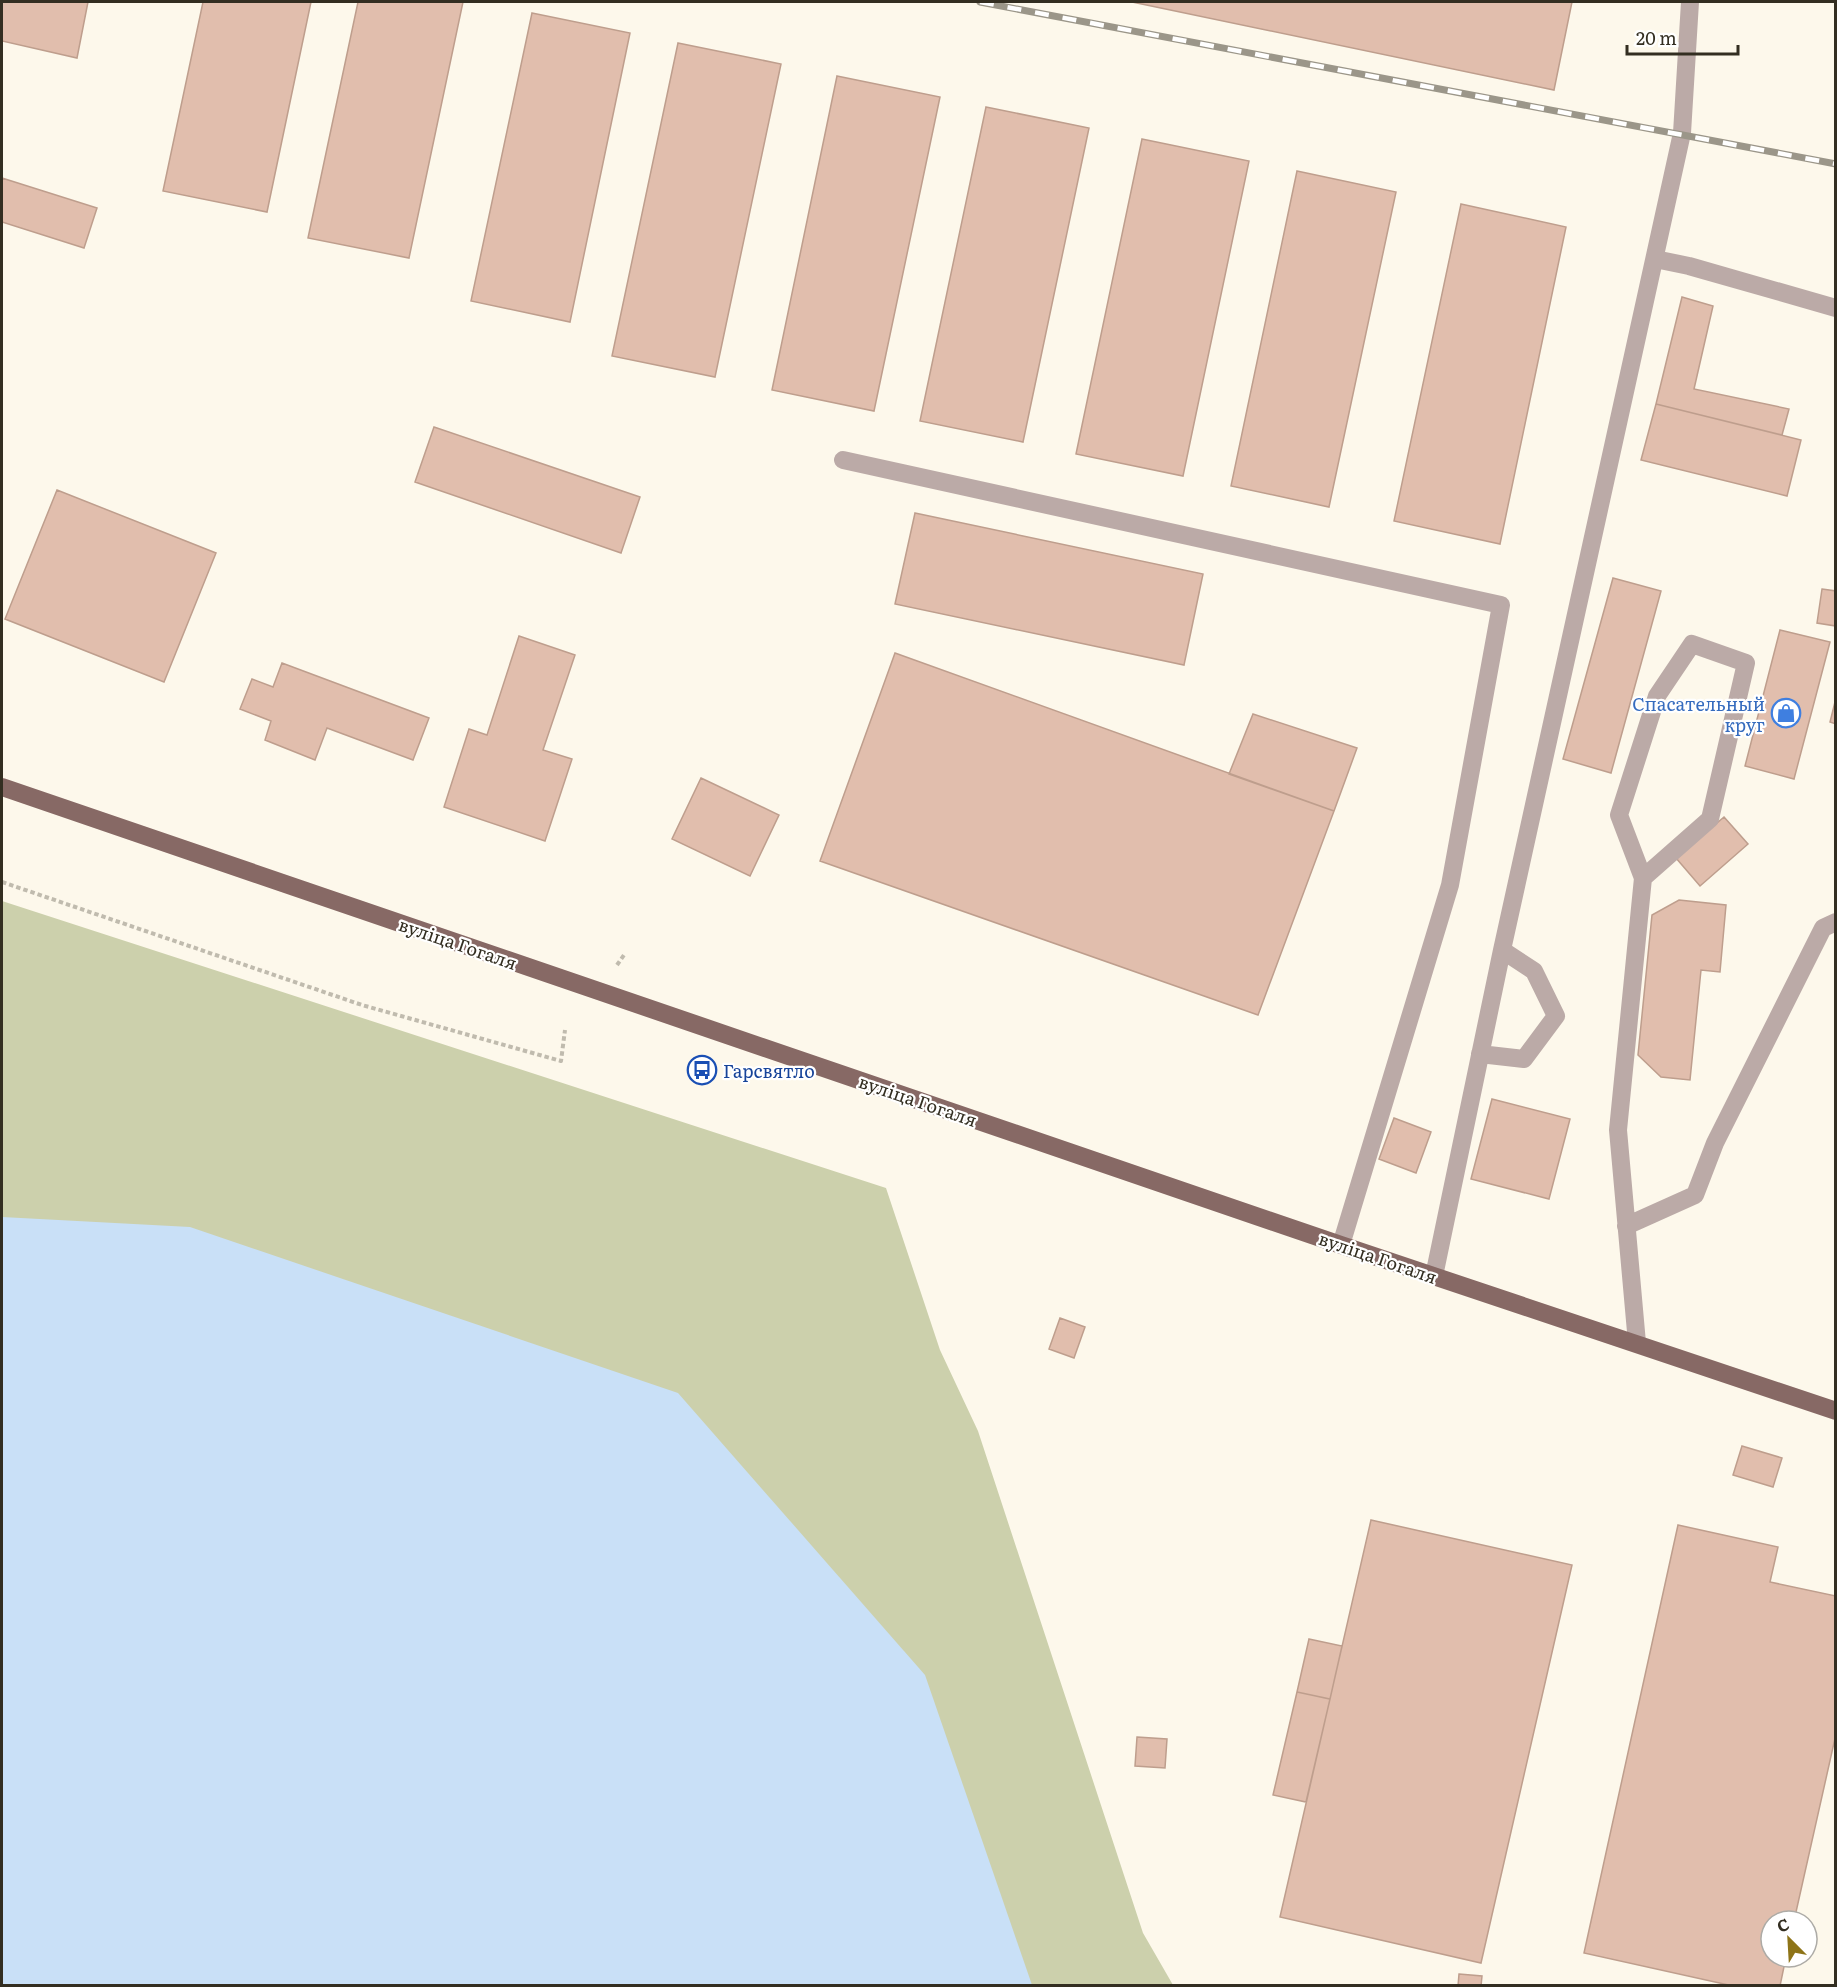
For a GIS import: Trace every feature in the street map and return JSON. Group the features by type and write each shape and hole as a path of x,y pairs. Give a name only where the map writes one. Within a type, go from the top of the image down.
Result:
{"main road":[{"name":"вуліца Гогаля","path":"2,787 1341,1245 1836,1411"}],"lane":[{"path":"1434,1276 1502,950 1682,133 1690,2"},
{"path":"1655,259 1689,266 1836,308"},
{"path":"843,460 1501,605 1450,885 1341,1245"},
{"path":"1636,1343 1618,1130 1643,878 1619,815 1657,696 1692,644 1746,663 1710,819 1643,878"},
{"path":"1626,1226 1695,1196 1715,1143 1822,928 1836,922"},
{"path":"1480,1054 1524,1059 1556,1016 1534,971 1502,950"}],"path":[{"path":"2,882 362,1005 561,1061 565,1030"},
{"path":"617,965 624,955"}],"green space":[{"path":"2,901 886,1188 940,1350 978,1431 1143,1933 1173,1985 2,1986"}],"water":[{"path":"2,1217 190,1227 678,1393 925,1675 1032,1985 2,1985"}],"building":[{"path":"2,2 88,2 77,58 2,41"},
{"path":"203,2 311,2 267,212 163,191"},
{"path":"358,2 463,2 409,258 308,238"},
{"path":"1132,2 1572,2 1554,90"},
{"path":"532,13 630,33 570,322 471,301"},
{"path":"678,43 781,64 715,377 612,356"},
{"path":"837,76 940,97 874,411 772,390"},
{"path":"986,107 1089,128 1023,442 920,421"},
{"path":"1142,139 1249,161 1183,476 1076,454"},
{"path":"1297,171 1396,192 1329,507 1231,486"},
{"path":"2,178 97,208 84,248 2,222"},
{"path":"1461,204 1566,227 1500,544 1394,521"},
{"path":"1682,297 1713,306 1694,389 1789,409 1782,435 1656,404"},
{"path":"1656,404 1801,440 1787,496 1641,460"},
{"path":"434,427 640,497 621,553 415,482"},
{"path":"57,490 216,553 164,682 5,619"},
{"path":"915,513 1203,574 1184,665 895,604"},
{"path":"1613,578 1661,591 1611,773 1563,759"},
{"path":"1822,589 1836,591 1836,626 1817,623"},
{"path":"1780,630 1830,642 1794,779 1745,766"},
{"path":"519,636 575,655 543,750 572,759 545,841 444,807 469,729 487,735"},
{"path":"895,653 1334,811 1258,1015 820,861"},
{"path":"282,663 429,718 413,760 327,728 315,760 265,740 271,721 240,709 252,679 273,687"},
{"path":"1836,698 1836,724 1830,722"},
{"path":"1253,714 1357,748 1334,811 1229,774"},
{"path":"701,778 779,815 750,876 672,839"},
{"path":"1724,817 1748,844 1700,886 1676,858"},
{"path":"1679,900 1726,905 1720,972 1701,970 1690,1080 1661,1077 1638,1055 1652,915"},
{"path":"1492,1099 1570,1119 1549,1199 1471,1179"},
{"path":"1394,1118 1431,1132 1416,1173 1379,1159"},
{"path":"1060,1318 1085,1327 1074,1358 1049,1349"},
{"path":"1742,1446 1782,1458 1773,1487 1733,1475"},
{"path":"1371,1520 1572,1565 1481,1963 1280,1917"},
{"path":"1678,1525 1778,1547 1770,1582 1836,1596 1836,1734 1797,1909 1759,1909 1759,1969 1784,1969 1780,1986 1733,1986 1584,1953"},
{"path":"1309,1639 1342,1646 1330,1699 1297,1692"},
{"path":"1297,1692 1330,1699 1306,1802 1273,1795"},
{"path":"1137,1737 1167,1739 1165,1768 1135,1766"},
{"path":"1459,1974 1482,1976 1481,1986 1458,1986"}],"railway":[{"path":"980,2 1836,164"}],"place":[{"name":"Спасательный круг","path":"1786,713"},
{"name":"Гарсвятло","path":"702,1070"}]}
